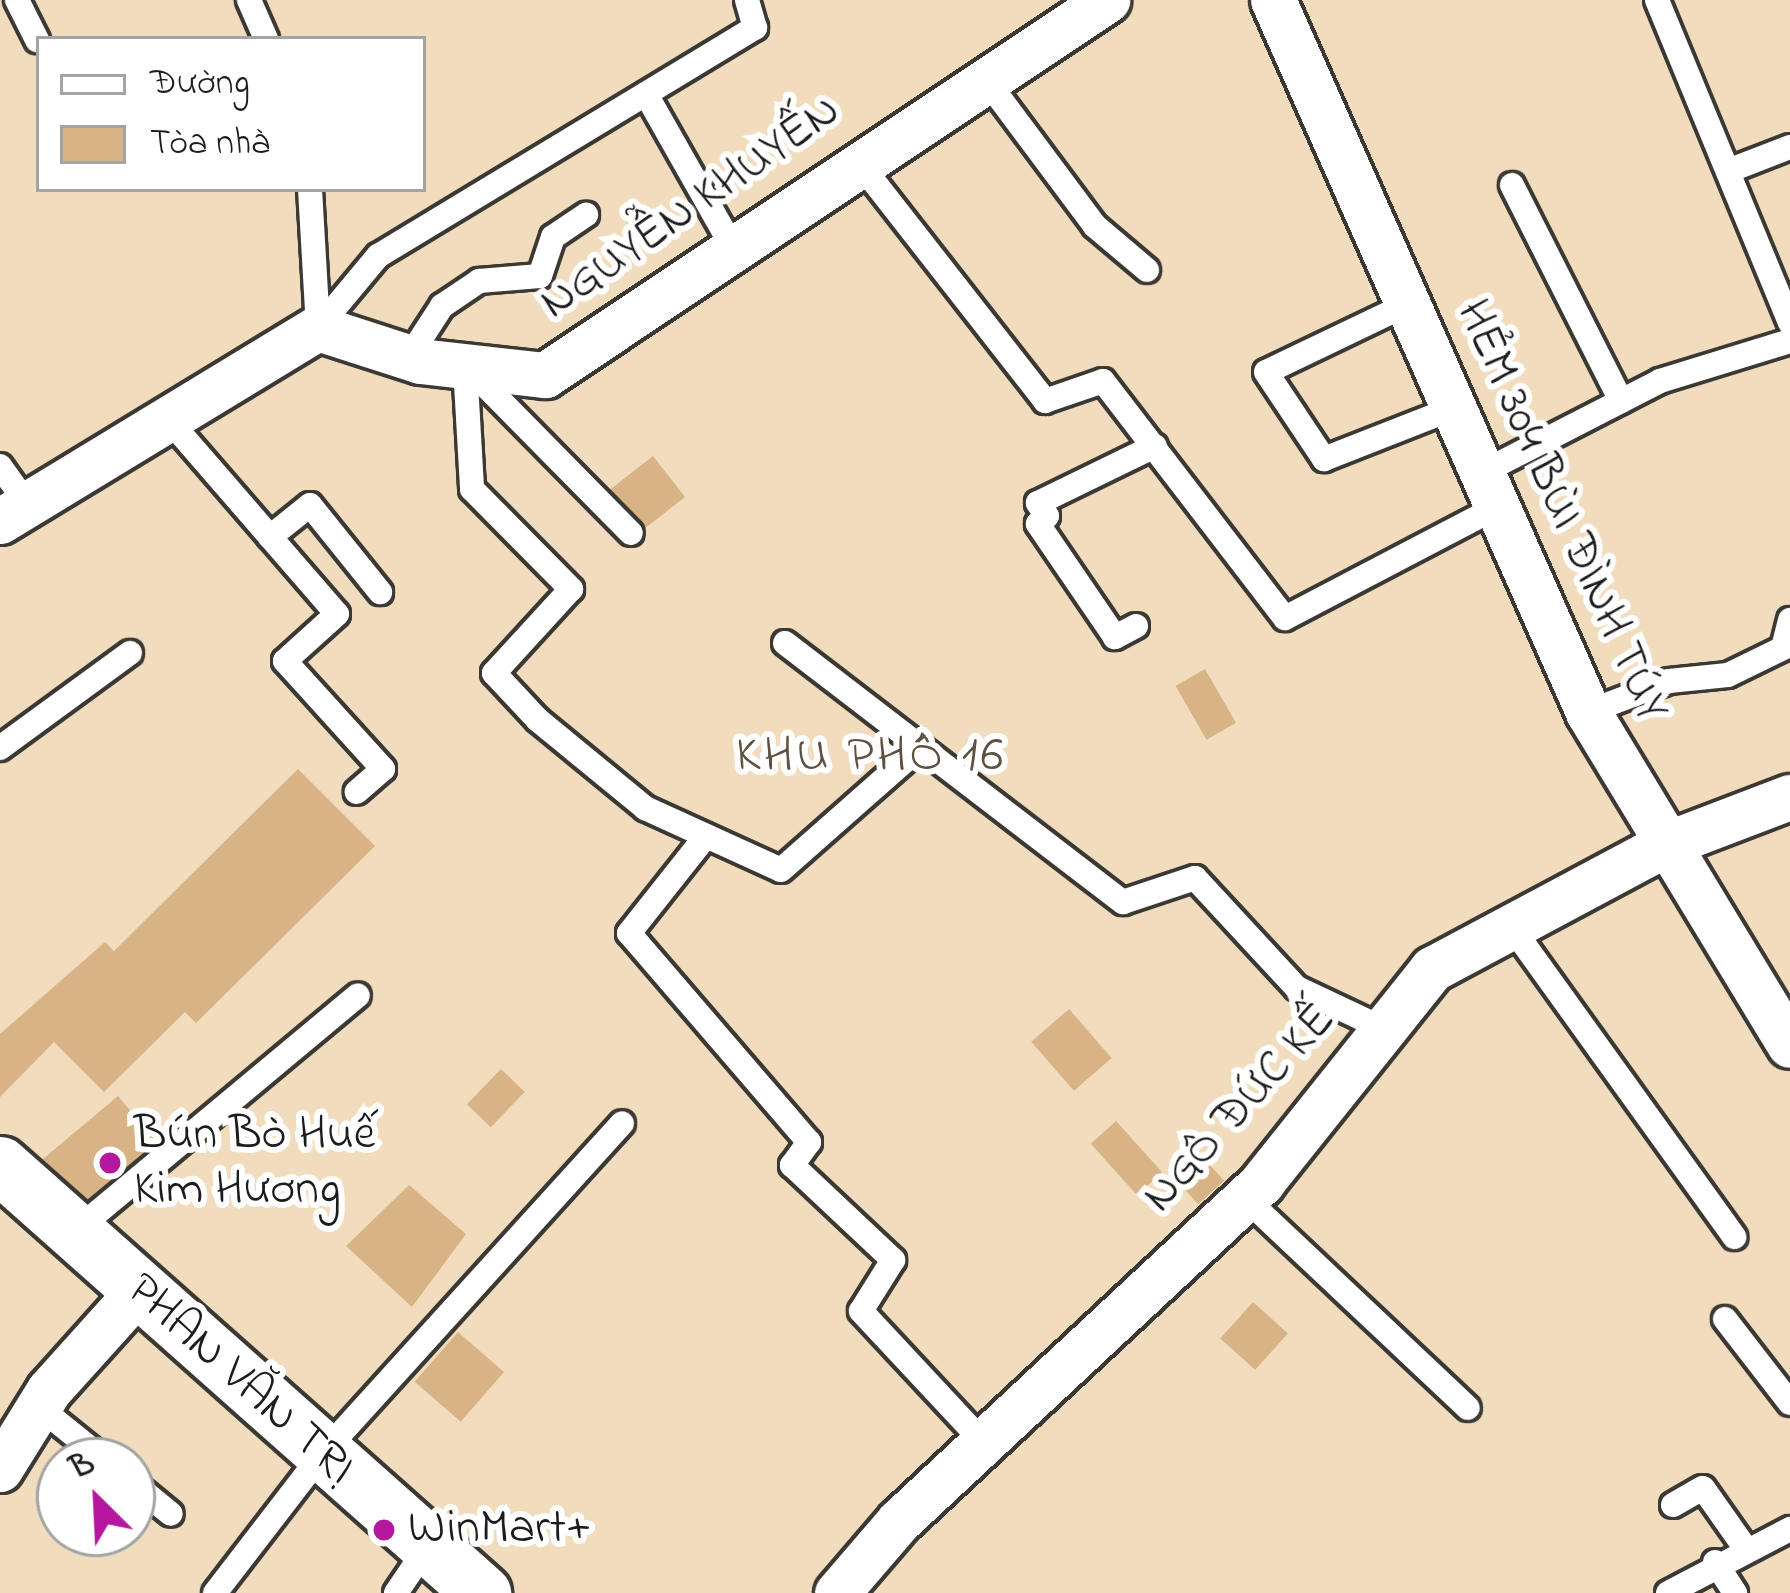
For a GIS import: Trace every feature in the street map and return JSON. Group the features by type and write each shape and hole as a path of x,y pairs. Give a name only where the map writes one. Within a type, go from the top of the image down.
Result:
{"street":[{"name":"NGUYỄN KHUYẾN","path":"318,328 410,357 545,375 857,160 1107,0"},
{"name":"HẺM 304 BÙI ĐÌNH TÚY","path":"1273,0 1588,712 1664,845 1790,1046"},
{"path":"14,512 318,328"},
{"name":"NGÔ ĐỨC KẾ","path":"837,1593 983,1442 1245,1198 1432,969 1508,922 1664,845 1790,797"},
{"name":"PHAN VĂN TRỊ","path":"0,1166 482,1593"},
{"path":"0,1468 39,1406 139,1290"}],"lane":[{"path":"17,0 36,38"},
{"path":"257,18 277,0"},
{"path":"318,328 378,256 755,28 747,0"},
{"path":"1657,0 1790,323"},
{"path":"985,76 1095,226 1147,270"},
{"path":"646,94 732,246"},
{"path":"1728,171 1790,147"},
{"path":"857,160 1045,401 1103,381 1285,618 1621,401 1790,341"},
{"path":"1512,185 1621,401"},
{"path":"310,192 318,328"},
{"path":"410,357 442,306 478,280 540,277 553,237 586,215"},
{"path":"1408,304 1266,372 1324,459 1454,408"},
{"path":"465,366 631,533"},
{"path":"465,366 472,489 571,590 494,673 645,808 781,870 915,752"},
{"path":"168,419 337,614 285,662 383,770 357,792"},
{"path":"1136,626 1115,637 1038,524 1047,516 1038,503 1155,446"},
{"path":"0,466 14,512"},
{"path":"270,537 310,506 380,592"},
{"path":"1588,712 1669,681 1728,675 1754,653 1783,648 1790,620"},
{"path":"785,643 915,752 1123,902 1195,878 1297,988 1384,1029"},
{"path":"0,748 130,652"},
{"path":"706,836 629,933 809,1142 792,1165 893,1260 861,1311 983,1442"},
{"path":"1508,922 1734,1237"},
{"path":"73,1232 358,995"},
{"path":"215,1593 323,1454 622,1123"},
{"path":"1245,1198 1468,1408"},
{"path":"1725,1319 1790,1403"},
{"path":"39,1406 77,1437"},
{"path":"1673,1505 1702,1488 1743,1545"},
{"path":"156,1502 171,1514"},
{"path":"1668,1593 1743,1545 1790,1529"},
{"path":"396,1593 428,1546"},
{"path":"1715,1562 1735,1593"}],"building":[{"path":"653,456 685,497 642,530 610,489"},
{"path":"1205,669 1236,723 1207,740 1176,686"},
{"path":"298,769 375,846 196,1023 185,1012 104,1092 54,1042 0,1097 0,1034 105,942 114,951"},
{"path":"1069,1009 1112,1058 1074,1091 1031,1042"},
{"path":"501,1069 525,1092 491,1127 467,1104"},
{"path":"118,1096 157,1142 81,1205 43,1159"},
{"path":"1116,1121 1162,1172 1137,1195 1091,1144"},
{"path":"1200,1154 1224,1181 1198,1204 1174,1177"},
{"path":"409,1185 466,1234 412,1307 346,1246"},
{"path":"1253,1302 1288,1333 1255,1370 1220,1338"},
{"path":"458,1332 504,1372 461,1422 415,1382"}],"place":[{"name":"Bún Bò Huế Kim Hương","path":"110,1163"},
{"name":"WinMart+","path":"384,1530"}],"district":[{"name":"KHU PHỐ 16","path":"871,757"}]}
